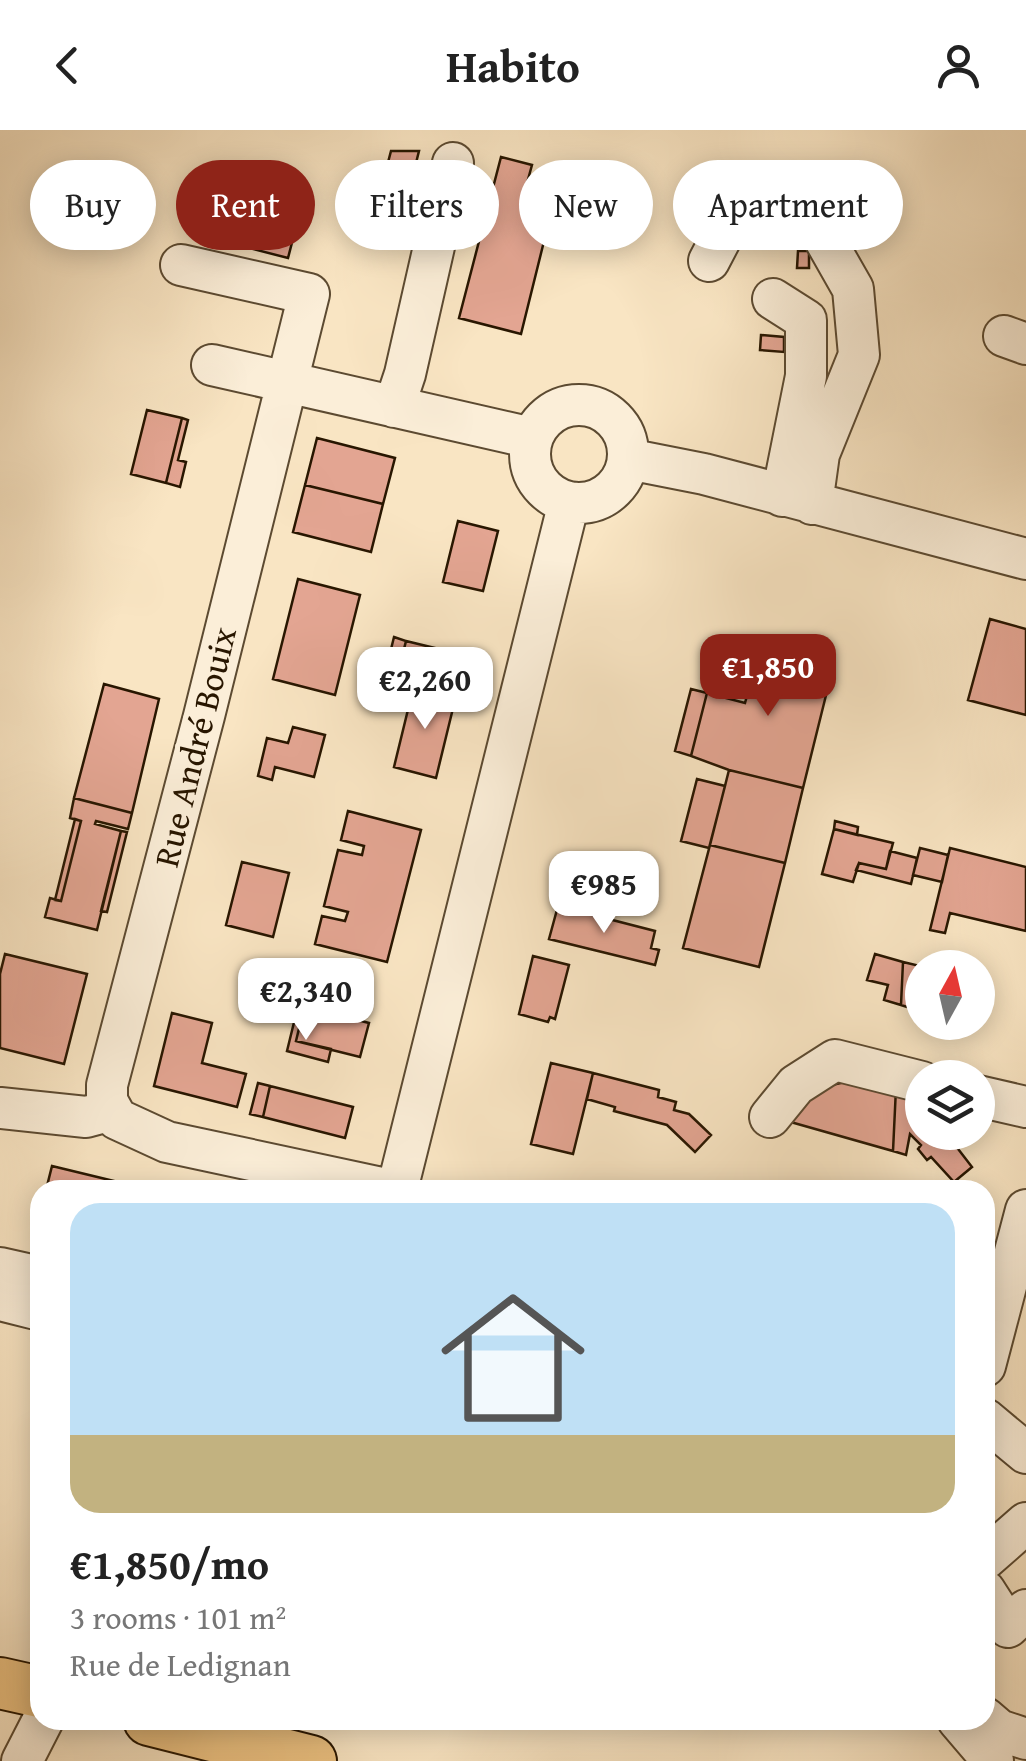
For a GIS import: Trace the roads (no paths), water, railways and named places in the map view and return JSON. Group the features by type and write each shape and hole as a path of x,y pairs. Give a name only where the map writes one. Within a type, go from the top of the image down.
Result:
{"main road":[{"path":"0,1682 30,1690"},
{"path":"188,1730 310,1761"}],"street":[{"path":"708,261 731,220 783,207 820,231 853,288 859,355 797,500"},
{"path":"394,407 433,250"},
{"name":"Rue André Bouix","path":"112,1110 107,1085 309,294 181,265"},
{"path":"773,299 806,320 797,500"},
{"path":"212,366 532,438"},
{"path":"589,406 614,419 623,431 628,459 614,488 586,503 569,502 541,486 529,455 538,425 560,408 589,406"},
{"path":"628,459 704,474 1026,558"},
{"path":"397,1180 569,502"},
{"path":"770,1117 796,1084 834,1060 905,1078"},
{"path":"995,1100 1026,1107"},
{"path":"0,1108 86,1117 112,1110 117,1119 167,1142 347,1180"},
{"path":"995,1305 1026,1210"},
{"path":"10,1301 30,1285"},
{"path":"995,1427 1026,1453"},
{"path":"995,1550 1026,1523"},
{"path":"995,1607 1008,1627 1026,1610"},
{"path":"995,1727 1026,1739"},
{"path":"22,1761 38,1730"},
{"path":"952,1761 954,1730"},
{"path":"964,1730 993,1761"}]}
